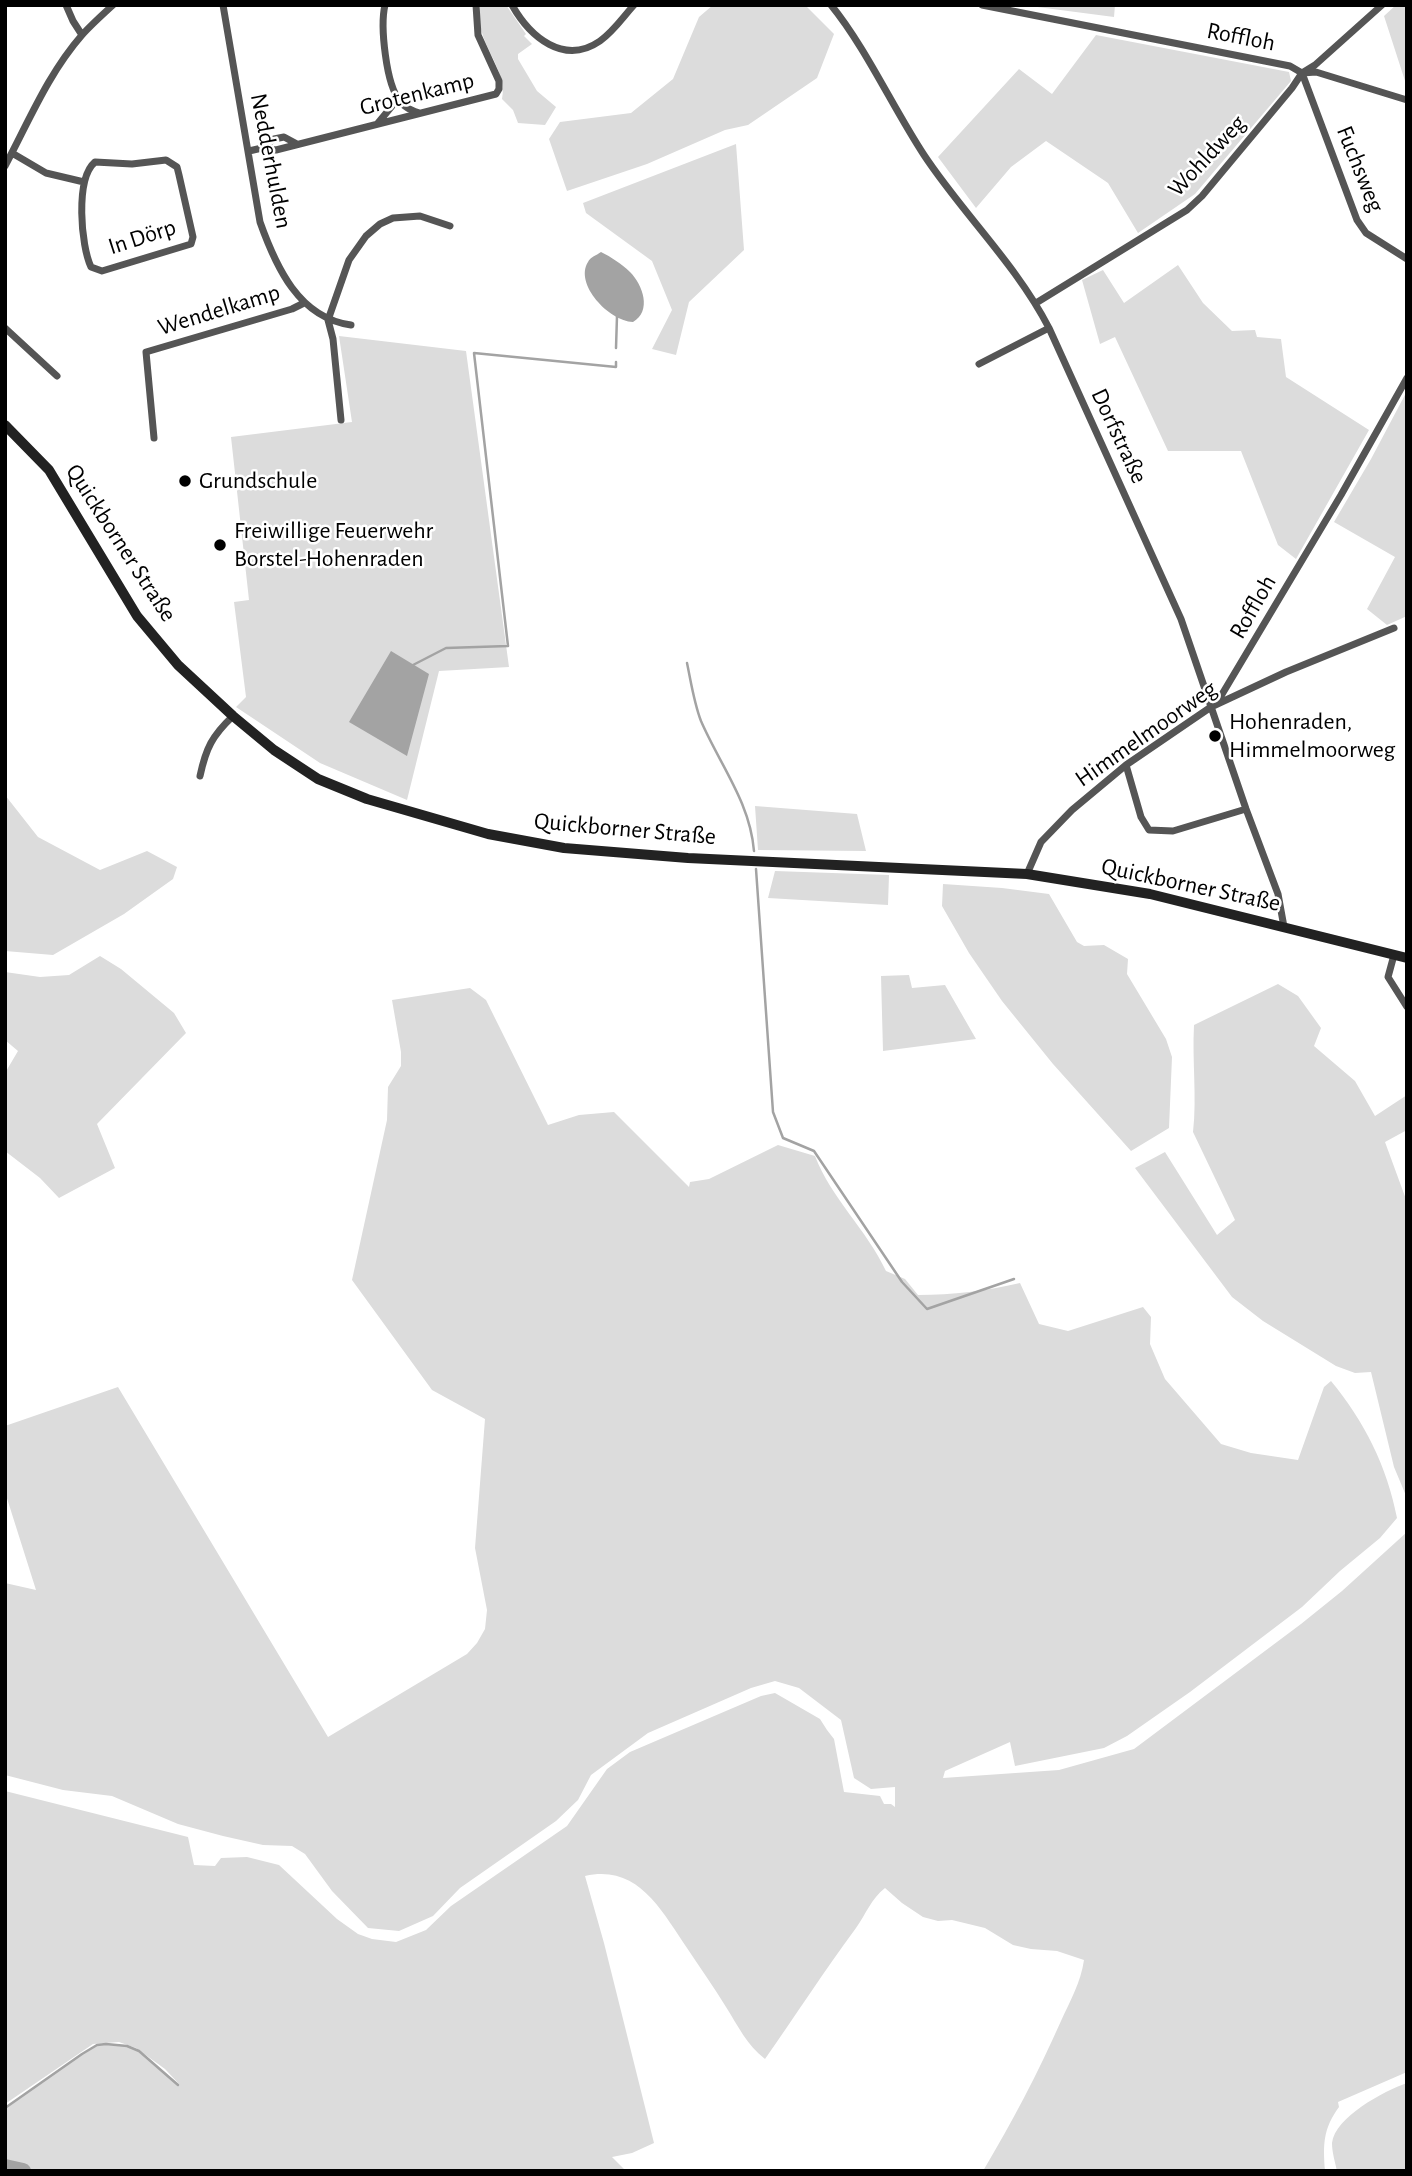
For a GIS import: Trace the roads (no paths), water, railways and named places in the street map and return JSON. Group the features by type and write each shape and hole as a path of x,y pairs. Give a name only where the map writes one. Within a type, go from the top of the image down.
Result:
{"main road":[{"name":"Quickborner Straße","path":"5,425 37,456 59,484 137,616 178,665 274,750 318,779 367,799 488,834 564,848 637,855 1027,874 1150,894 1407,958"}],"street":[{"path":"66,5 82,34"},
{"path":"5,166 35,105 61,62 82,34 113,5"},
{"name":"Nedderhulden","path":"223,5 260,222 268,246 289,285 304,303 328,320 351,325"},
{"path":"385,5 382,33 395,94 402,104 421,114"},
{"name":"Grotenkamp","path":"249,151 262,148 276,150 496,94 499,89 493,66 478,35 476,5"},
{"path":"512,5 527,29 551,47 573,51 599,42 634,5"},
{"name":"Dorfstraße","path":"831,5 925,156 1036,303 1049,327 1181,619 1278,894 1284,927"},
{"name":"Roffloh","path":"982,5 1290,66 1302,73 1316,72 1407,100"},
{"name":"Wohldweg","path":"1036,303 1187,210 1202,196 1302,73 1315,65 1382,5"},
{"name":"Fuchsweg","path":"1302,73 1357,220 1366,233 1407,259"},
{"path":"377,124 392,106 395,94"},
{"path":"12,153 46,173 84,182"},
{"name":"In Dörp","path":"166,160 172,163 177,167 179,175 193,237 191,244 112,268 96,270 88,260 83,223 84,182 95,162 132,164 166,160"},
{"path":"341,420 328,320 349,260 366,236 380,224 393,218 420,216 450,226"},
{"name":"Wendelkamp","path":"154,438 146,352 292,309 304,303"},
{"path":"979,364 1049,327"},
{"path":"5,328 57,376"},
{"name":"Roffloh","path":"1211,707 1222,696 1407,379"},
{"name":"Himmelmoorweg","path":"1027,874 1041,842 1072,810 1126,765 1211,707 1286,672 1394,628"},
{"path":"200,776 212,739 233,716"},
{"path":"1126,765 1141,817 1149,830 1173,831 1246,809"},
{"path":"1395,955 1388,977 1407,1007"}],"waterway":[{"path":"616,348 617,316"},
{"path":"413,665 446,648 508,646 474,353 616,367 616,362"},
{"path":"687,663 701,721 747,816 754,851"},
{"path":"756,869 773,1112 783,1138 814,1151 902,1282 927,1309 1014,1279"},
{"path":"5,2108 97,2045 127,2046 139,2051 178,2085"},
{"path":"5,2167 23,2171"}],"place":[{"name":"Grundschule","path":"185,481"},
{"name":"Freiwillige Feuerwehr Borstel-Hohenraden","path":"220,545"},
{"name":"Hohenraden, Himmelmoorweg","path":"1215,736"}]}
